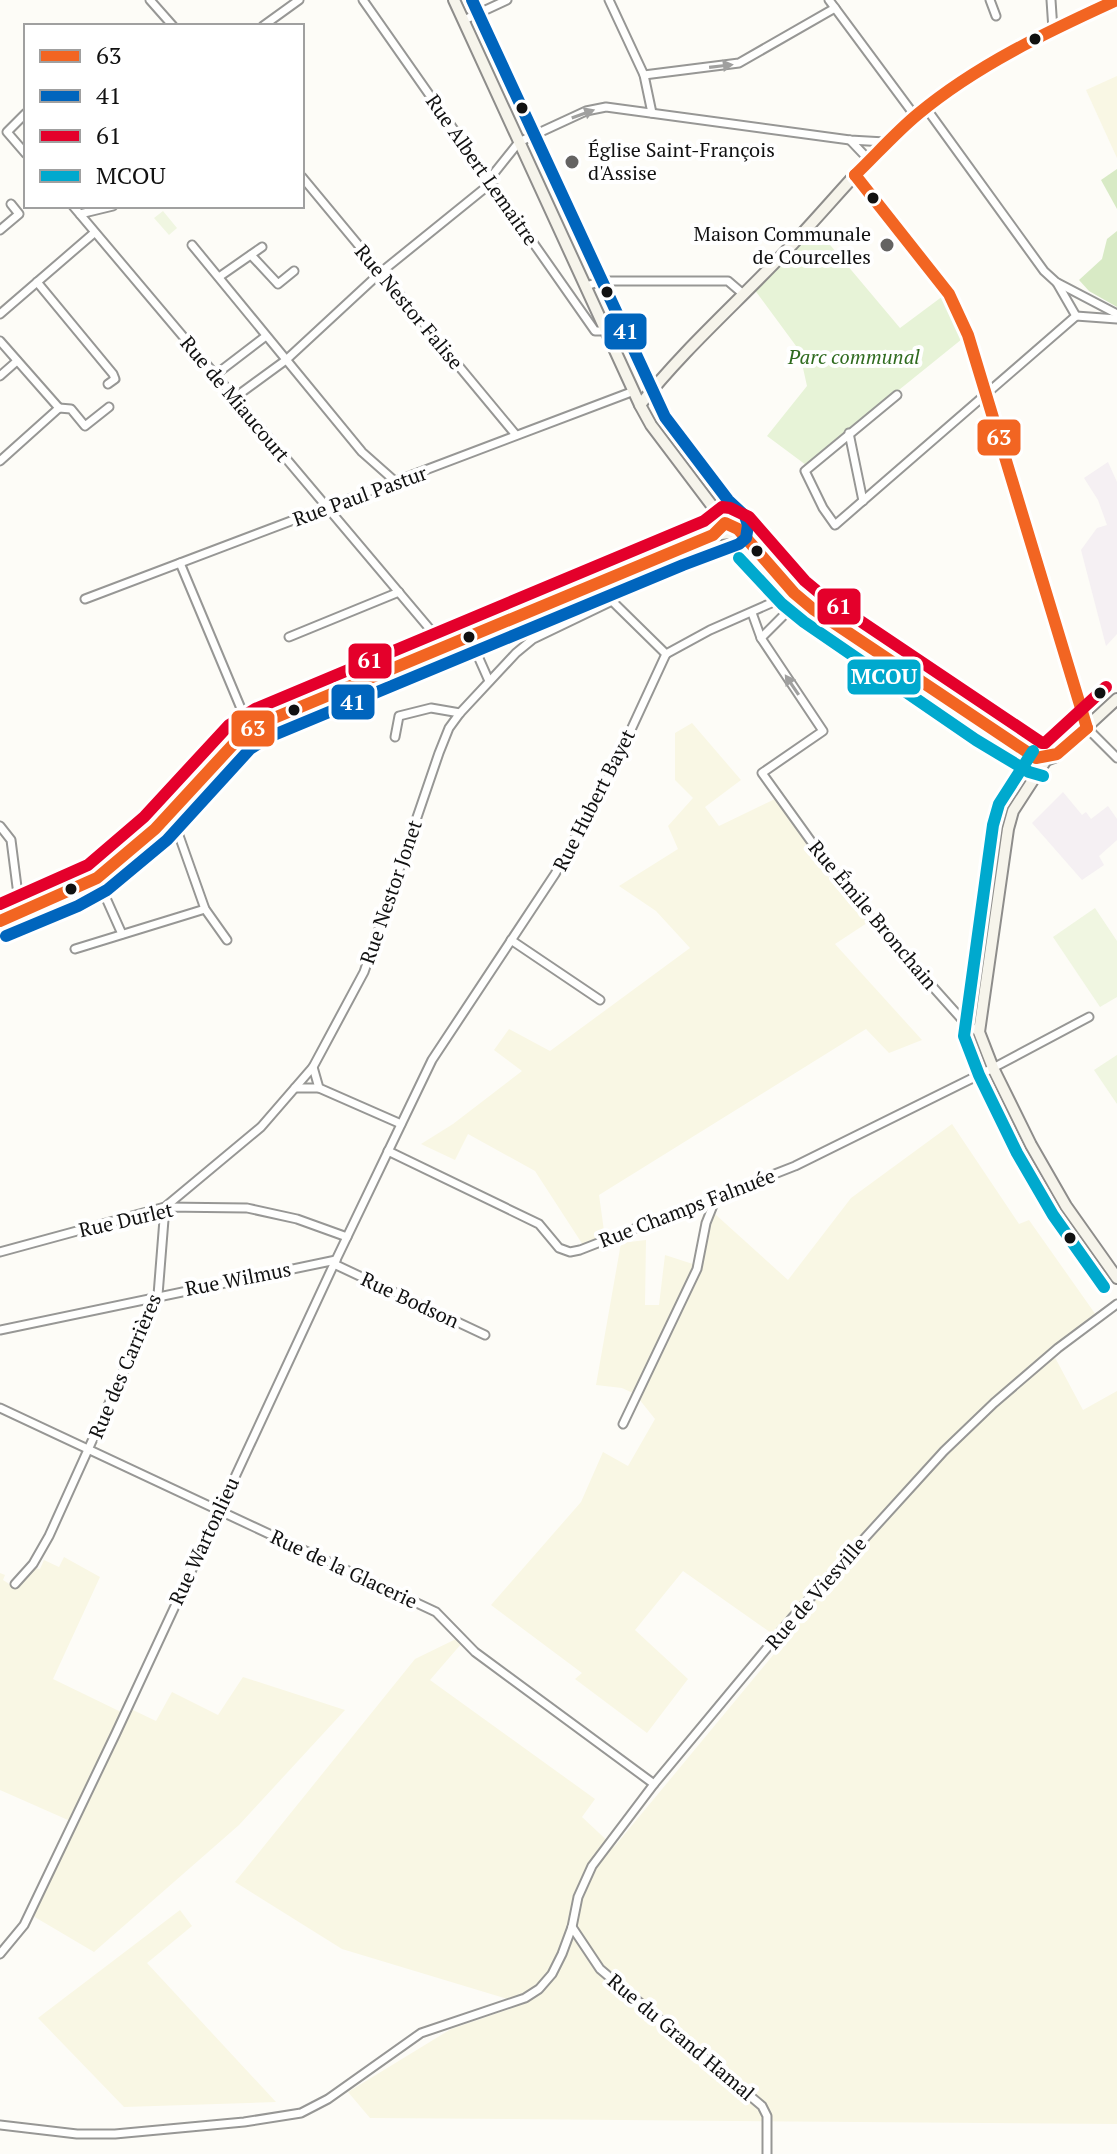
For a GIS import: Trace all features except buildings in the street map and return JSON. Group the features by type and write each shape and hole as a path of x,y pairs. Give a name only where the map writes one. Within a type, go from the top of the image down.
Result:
{"main road":[{"path":"454,0 640,405 651,425 716,511 723,514 724,528"},
{"path":"640,405 885,142 915,116 992,63 1117,0"},
{"path":"0,921 97,878 171,813 240,737 250,730 724,528 738,529 797,596 1036,758 1046,760 1054,757 1117,699"},
{"path":"1046,760 1013,811 1008,829 979,1032 1031,1145 1066,1206 1117,1278"}],"street":[{"path":"150,0 171,24"},
{"path":"266,24 299,0"},
{"name":"Rue Albert Lemaitre","path":"363,0 595,331 607,331"},
{"path":"464,20 507,0"},
{"path":"609,0 644,75 652,113"},
{"path":"829,0 915,116"},
{"path":"990,0 996,16"},
{"path":"1051,0 1053,30"},
{"path":"644,75 739,63 835,8"},
{"path":"234,398 286,360 380,273 490,184 491,177 519,142 586,111 606,107 885,142"},
{"path":"926,108 1029,253 1056,282 1076,316"},
{"path":"24,115 7,132 24,152"},
{"path":"850,140 870,161"},
{"path":"855,175 949,294 968,335 1087,728 1117,758"},
{"name":"Rue Nestor Falise","path":"304,179 516,435"},
{"path":"0,230 19,214 11,204"},
{"name":"Rue de Miaucourt","path":"75,208 445,647"},
{"path":"80,214 105,208"},
{"path":"0,314 94,233"},
{"path":"192,245 362,452 397,483"},
{"path":"219,277 262,247"},
{"path":"251,255 278,284 294,271"},
{"path":"586,286 602,281 728,281 742,293"},
{"path":"37,282 113,374 115,379 108,384"},
{"path":"1056,282 1117,317"},
{"path":"897,395 805,471 835,525 1076,316 1117,317"},
{"path":"215,375 266,336"},
{"path":"0,341 59,408 71,409 85,426 109,407"},
{"path":"0,376 17,361"},
{"name":"Rue Paul Pastur","path":"85,599 634,391"},
{"path":"0,461 59,408"},
{"path":"849,433 863,501"},
{"path":"180,563 250,730"},
{"path":"604,580 612,601 666,654 710,630 797,596"},
{"path":"289,637 399,592"},
{"path":"752,613 761,638 797,596"},
{"name":"Rue Nestor Jonet","path":"295,1088 313,1067 364,972 449,728 489,681 533,639 612,601"},
{"path":"469,636 489,681"},
{"name":"Rue Émile Bronchain","path":"761,638 823,731 762,773 846,890 966,1024 979,1032"},
{"name":"Rue Hubert Bayet","path":"401,1124 432,1060 555,874 611,773 666,654"},
{"path":"395,737 399,716 431,708 460,713"},
{"path":"171,813 205,909 227,940"},
{"path":"0,826 11,840 17,887 29,910"},
{"path":"97,878 122,934"},
{"path":"75,949 205,909"},
{"path":"511,940 600,1000"},
{"name":"Rue Champs Falnuée","path":"388,1151 539,1224 559,1248 570,1252 795,1166 1089,1017"},
{"path":"313,1067 319,1088"},
{"path":"165,1207 261,1127 295,1088 319,1088 401,1124"},
{"name":"Rue Wartonlieu","path":"0,1954 24,1925 401,1124"},
{"path":"623,1424 699,1264 706,1223 716,1198"},
{"name":"Rue Durlet","path":"0,1252 165,1207 247,1208 297,1219 347,1237"},
{"name":"Rue des Carrières","path":"15,1584 33,1564 49,1536 158,1295 165,1207"},
{"name":"Rue Wilmus","path":"0,1330 158,1295 335,1262"},
{"name":"Rue Bodson","path":"335,1262 485,1335"},
{"name":"Rue de Viesville","path":"0,2125 77,2134 115,2134 244,2122 307,2111 421,2033 525,1998 539,1989 552,1974 572,1927 578,1897 592,1866 654,1784 792,1618 944,1451 1058,1348 1117,1304"},
{"name":"Rue de la Glacerie","path":"0,1408 436,1612 475,1652 654,1784"},
{"name":"Rue du Grand Hamal","path":"572,1927 600,1969 762,2106 767,2116 767,2154"}],"shaded area":[{"path":"1117,76 1117,158 1086,90"},
{"path":"1108,462 1117,482 1117,634 1106,646 1081,550 1097,528 1107,525 1098,500 1084,478"},
{"path":"692,723 741,780 705,807 719,826 777,798 870,921 835,944 922,1040 889,1053 866,1029 599,1195 606,1245 583,1245 535,1171 468,1134 455,1160 421,1144 453,1124 522,1071 494,1050 509,1029 550,1051 690,948 656,911 619,886 678,849 668,826 693,798 675,780 675,733"},
{"path":"1063,792 1082,815 1086,812 1091,819 1108,806 1117,819 1117,840 1099,856 1104,865 1082,880 1032,823"},
{"path":"952,1124 1019,1224 1029,1220 1096,1315 1051,1350 1083,1410 1117,1391 1117,2124 370,2118 348,2092 451,2029 524,2004 342,1949 235,1882 415,1659 458,1638 462,1643 430,1680 595,1799 582,1817 614,1847 784,1642 683,1571 635,1630 688,1679 647,1733 575,1679 582,1673 491,1605 581,1502 603,1452 628,1466 655,1419 635,1394 622,1388 596,1385 621,1243 646,1240 645,1305 659,1305 665,1255 696,1265 705,1205 788,1280 851,1198"},
{"path":"64,1557 100,1577 53,1679 121,1712 133,1710 156,1721 172,1692 218,1715 243,1677 345,1710 239,1825 94,1952 33,1916 77,1824 0,1790 0,1573 5,1575 3,1580 14,1587 33,1568 40,1569 44,1560 59,1567"},
{"path":"180,1910 192,1926 147,1963 276,2102 124,2107 38,2018"}],"green space":[{"path":"1117,169 1117,209 1101,180"},
{"path":"163,211 177,228 169,235 154,218"},
{"name":"Parc communal","path":"815,227 900,328 943,296 962,339 806,465 767,436 807,386 799,350 754,289"},
{"path":"1117,231 1117,307 1089,291 1079,280 1102,259 1107,239"},
{"path":"1095,908 1117,941 1117,997 1100,1007 1053,937"},
{"path":"1117,1055 1117,1104 1094,1070"}],"transit line":[{"name":"41","path":"6,936 78,906 107,890 167,840 250,749 269,737 739,544 746,538 748,525 745,516 728,500 665,417 472,0"},
{"name":"63","path":"855,175 910,121 964,80 1039,37 1117,0"},
{"name":"63","path":"855,175 949,294 968,335 1087,728"},
{"name":"61","path":"0,904 88,865 144,817 229,725 255,709 704,521 722,507 749,517 805,581 823,596 1042,743 1106,687"},
{"name":"63","path":"0,921 97,878 155,829 240,737 262,723 713,535 725,523 738,529 794,593 813,609 1036,758 1057,754 1087,728"},
{"name":"MCOU","path":"739,558 782,604 804,622 976,740 1029,772 1043,776"},
{"name":"MCOU","path":"1033,751 999,804 993,825 964,1036 979,1075 1017,1153 1053,1215 1104,1287"}],"place":[{"name":"Église Saint-François d'Assise","path":"572,162"},
{"name":"Maison Communale de Courcelles","path":"887,245"}]}
